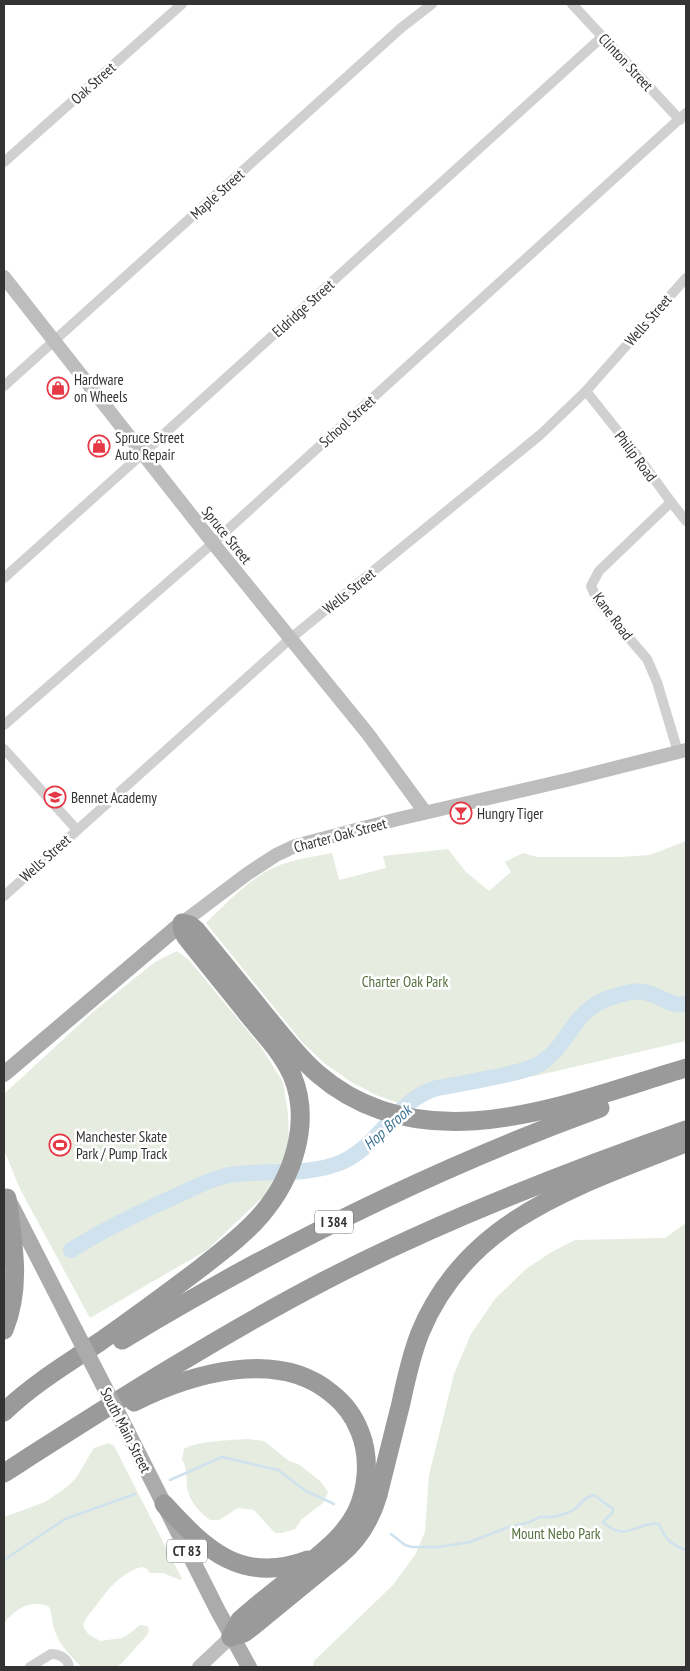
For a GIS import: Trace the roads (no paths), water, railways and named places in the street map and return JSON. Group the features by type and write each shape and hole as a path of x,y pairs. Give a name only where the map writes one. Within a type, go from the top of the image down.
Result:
{"highway":[{"path":"4,1412 40,1382 137,1315 237,1239 262,1214 282,1185 296,1151 300,1110 296,1088 288,1068 272,1044 186,938 182,923 190,925 196,930 310,1067 339,1090 377,1109 414,1118 471,1121 529,1114 596,1097 686,1068"},
{"name":"I 384","path":"4,1412 189,1300 264,1258 338,1220 412,1185 500,1147 586,1113 686,1078"},
{"path":"4,1473 216,1341 357,1265 503,1199 595,1162 686,1130"},
{"path":"231,1637 244,1633 340,1556 364,1528 372,1513 378,1495 410,1362 420,1333 438,1298 473,1254 510,1222 541,1204 686,1143"},
{"path":"4,1330 13,1300 16,1273 5,1195"},
{"path":"34,1454 74,1436 153,1393 195,1378 226,1372 253,1369 277,1370 298,1374 320,1384 344,1406 356,1423 366,1454 366,1479 358,1508 343,1532 325,1551 240,1620 231,1637"},
{"path":"164,1504 204,1546 220,1556 237,1563 257,1568 280,1567 306,1561 325,1551"}],"main road":[{"name":"Charter Oak Street","path":"4,1074 182,923"},
{"name":"South Main Street","path":"5,1195 231,1637 249,1667"}],"street":[{"name":"Oak Street","path":"4,162 182,4"},
{"name":"Maple Street","path":"4,386 401,28 432,4"},
{"name":"Clinton Street","path":"572,4 602,37 683,116"},
{"name":"Eldridge Street","path":"4,578 602,37"},
{"name":"School Street","path":"4,726 213,543 683,116"},
{"name":"Spruce Street","path":"4,277 142,454 368,734 425,812"},
{"name":"Wells Street","path":"4,896 291,638 540,435 586,391 686,278"},
{"name":"Philip Road","path":"586,391 686,521"},
{"name":"Kane Road","path":"671,502 600,571 591,586 598,602 647,659 682,751"},
{"path":"4,749 77,830"},
{"name":"Charter Oak Street","path":"182,923 247,874 281,852 303,843 682,751"},
{"path":"199,1667 231,1637"},
{"path":"31,1667 51,1654 62,1656 69,1664 69,1667"}],"waterway":[{"name":"Hop Brook","path":"71,1250 136,1215 215,1179 243,1173 315,1170 342,1162 367,1145 399,1112 423,1094 437,1088 522,1071 541,1063 559,1046 587,1011 609,998 626,993 639,992 649,993 674,1004 686,1004"},
{"path":"170,1480 222,1457 278,1470 306,1491 334,1504"},
{"path":"4,1560 65,1519 135,1494"},
{"path":"391,1534 405,1545 412,1547 439,1547 470,1542 540,1517 554,1517 567,1513 575,1509 586,1498 594,1495 613,1509 613,1512 603,1522 611,1528 626,1531 645,1525 659,1524 669,1541 686,1550"}],"place":[{"name":"Hardware on Wheels","path":"58,388"},
{"name":"Spruce Street Auto Repair","path":"99,446"},
{"name":"Bennet Academy","path":"55,797"},
{"name":"Hungry Tiger","path":"461,813"},
{"name":"Manchester Skate Park / Pump Track","path":"60,1145"}],"park label":[{"name":"Charter Oak Park","path":"405,981"},
{"name":"Mount Nebo Park","path":"556,1533"}]}
